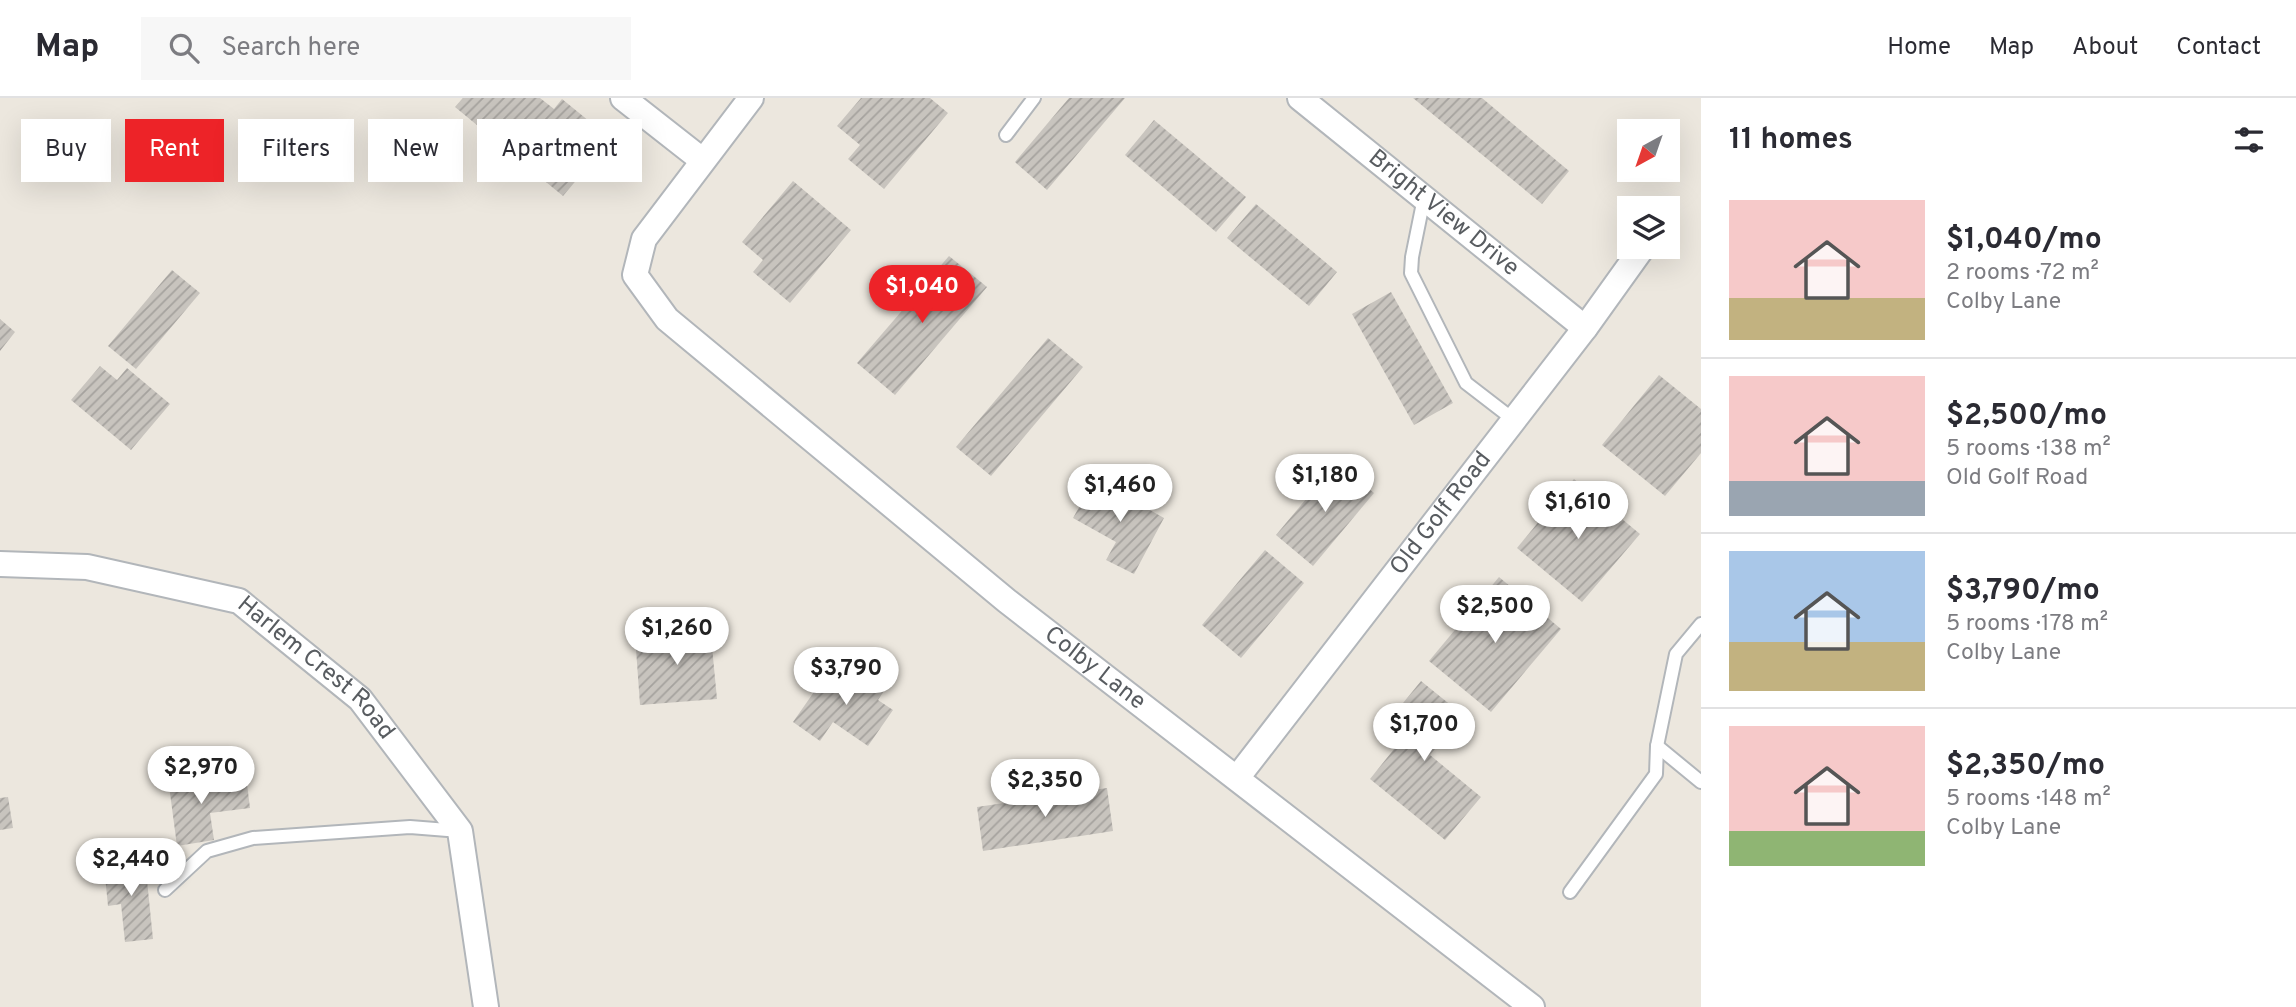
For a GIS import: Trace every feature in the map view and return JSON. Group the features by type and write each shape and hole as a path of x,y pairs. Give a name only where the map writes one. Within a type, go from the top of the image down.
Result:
{"street":[{"path":"622,98 702,160 751,98"},
{"name":"Bright View Drive","path":"1300,98 1585,328"},
{"name":"Colby Lane","path":"702,160 644,239 635,275 667,319 1007,601 1532,1007"},
{"name":"Old Golf Road","path":"1237,778 1585,328 1634,259"},
{"name":"Harlem Crest Road","path":"0,564 87,567 239,601 360,699 460,831"},
{"path":"460,831 486,1007"}],"lane":[{"path":"1006,135 1034,98"},
{"path":"1424,198 1411,273 1466,383 1514,420"},
{"path":"1570,892 1656,774 1657,746 1676,654 1701,624"},
{"path":"1657,746 1701,782"},
{"path":"165,890 207,851 253,838 410,827 460,831"}],"building":[{"path":"463,98 540,98 554,109 562,99 586,119 477,119 477,125 455,107"},
{"path":"861,98 930,98 948,113 884,189 848,159 860,145 837,126"},
{"path":"1069,98 1125,98 1047,190 1015,162"},
{"path":"1413,98 1482,98 1569,171 1542,204"},
{"path":"1154,120 1246,197 1216,232 1125,155"},
{"path":"793,181 851,230 790,303 753,272 763,260 742,242"},
{"path":"546,182 575,182 563,196"},
{"path":"1256,204 1337,272 1309,306 1227,238"},
{"path":"949,256 987,287 895,395 857,363"},
{"path":"172,270 200,293 136,369 108,346"},
{"path":"1391,292 1453,403 1414,425 1352,314"},
{"path":"0,319 15,332 0,351"},
{"path":"1048,338 1083,367 991,476 956,447"},
{"path":"100,366 117,380 127,368 170,404 131,450 71,400"},
{"path":"1659,375 1701,409 1701,453 1665,496 1602,445"},
{"path":"1337,462 1374,493 1313,566 1276,535"},
{"path":"1095,479 1164,518 1134,574 1106,560 1116,542 1073,518"},
{"path":"1574,479 1640,534 1582,602 1517,548"},
{"path":"1265,550 1304,583 1241,658 1202,625"},
{"path":"1499,577 1561,629 1491,712 1429,661"},
{"path":"710,626 717,699 640,705 636,649 652,648 651,631"},
{"path":"830,669 854,686 866,669 888,685 878,700 893,710 868,746 833,722 820,741 793,722"},
{"path":"1421,681 1463,715 1430,755 1481,797 1445,840 1370,779 1398,744 1381,730"},
{"path":"206,773 208,790 247,784 250,808 210,813 214,840 177,846 168,778"},
{"path":"1107,788 1113,831 983,851 977,807"},
{"path":"8,797 13,828 0,830 0,798"},
{"path":"145,861 153,939 125,942 121,904 108,906 104,866"}]}
